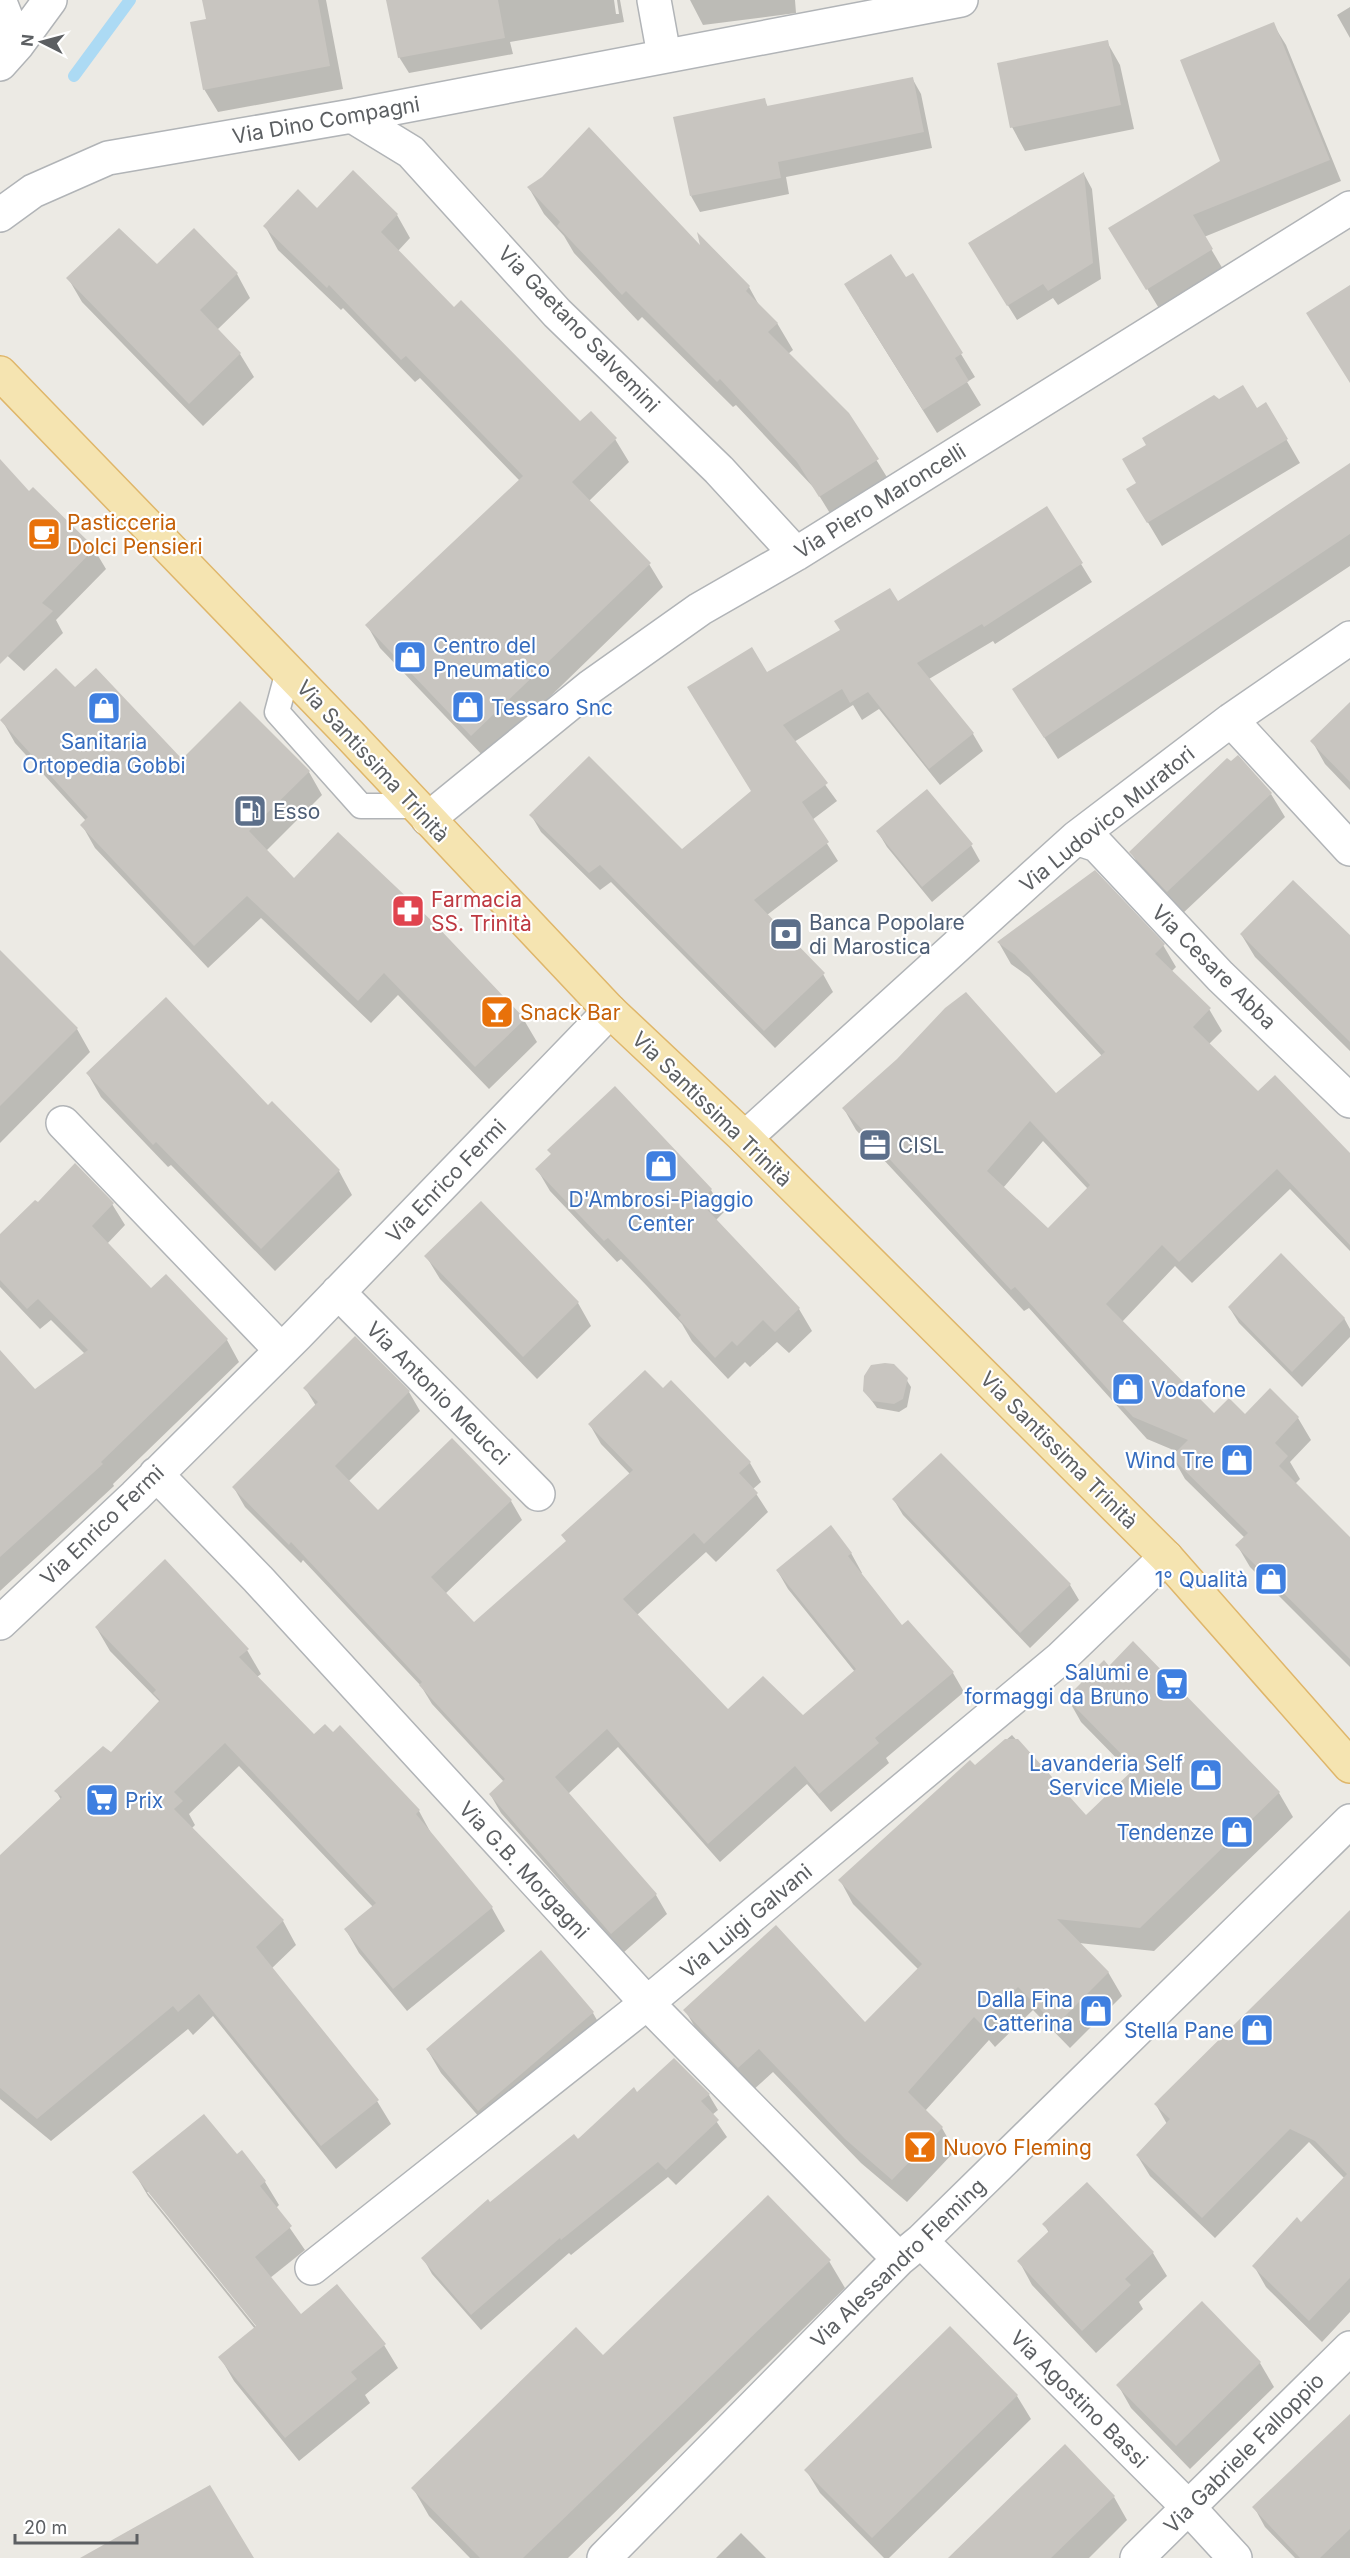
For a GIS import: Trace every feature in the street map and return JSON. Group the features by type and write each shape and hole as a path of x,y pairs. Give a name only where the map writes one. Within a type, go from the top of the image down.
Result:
{"main road":[{"name":"Via Santissima Trinità","path":"0,373 288,671 610,1011 745,1138 1166,1557 1350,1766"}],"street":[{"path":"8,54 50,0"},
{"path":"654,0 664,55"},
{"name":"Via Dino Compagni","path":"0,214 33,191 108,158 352,116 961,0"},
{"path":"0,2 8,54"},
{"name":"Via Gaetano Salvemini","path":"352,116 411,152 558,313 719,470 796,554"},
{"name":"Via Piero Maroncelli","path":"422,812 590,687 700,609 796,554 1350,208"},
{"name":"Via Ludovico Muratori","path":"745,1138 1076,838 1231,720 1350,638"},
{"path":"1231,720 1350,849"},
{"name":"Via Cesare Abba","path":"1076,838 1097,846 1220,976 1350,1101"},
{"name":"Via Enrico Fermi","path":"0,1623 156,1474 338,1293 610,1011"},
{"path":"63,1123 281,1350"},
{"name":"Via Antonio Meucci","path":"338,1293 538,1494"},
{"name":"Via G.B. Morgagni","path":"156,1474 258,1579 647,2003 910,2250"},
{"name":"Via Luigi Galvani","path":"312,2268 647,2003 1061,1658 1166,1557"},
{"name":"Via Alessandro Fleming","path":"604,2558 910,2250 1350,1821"},
{"name":"Via Agostino Bassi","path":"910,2250 1189,2508 1235,2558"},
{"name":"Via Gabriele Falloppio","path":"1137,2558 1350,2348"}],"building":[{"path":"202,0 318,0 330,66 203,90 190,22 206,19"},
{"path":"386,0 498,0 505,38 398,58"},
{"path":"1274,22 1330,160 1193,215 1213,249 1146,290 1108,228 1220,161 1180,60"},
{"path":"1108,40 1121,105 1010,128 997,63"},
{"path":"913,77 924,132 778,162 781,178 690,196 673,117 765,98 767,106"},
{"path":"589,127 700,245 697,232 750,286 746,291 778,323 768,332 849,413 879,459 819,497 797,462 720,379 717,382 626,291 622,295 557,226 560,222 527,187 542,177"},
{"path":"353,170 398,214 381,232 454,307 461,300 580,421 591,411 617,438 572,482 651,563 471,736 365,625 523,476 406,356 401,360 329,285 327,288 263,226 298,189 317,208"},
{"path":"1084,172 1093,263 1048,291 1043,284 1007,306 968,243"},
{"path":"119,228 157,264 194,228 238,273 200,310 241,353 189,404 66,278"},
{"path":"891,254 906,277 913,273 963,353 955,358 969,381 923,410 844,284"},
{"path":"1350,285 1350,383 1306,313"},
{"path":"1243,385 1257,408 1266,402 1288,439 1147,523 1126,489 1136,483 1122,459 1146,445 1142,438 1214,395 1219,399"},
{"path":"0,459 29,491 33,487 95,548 42,603 53,611 0,664"},
{"path":"1350,463 1350,534 1044,738 1012,689"},
{"path":"1047,506 1083,563 984,627 982,624 917,663 974,733 929,769 868,692 850,703 842,689 783,725 828,783 802,802 829,842 754,900 825,973 764,1031 600,865 589,873 529,815 589,756 682,849 751,791 687,687 752,647 767,672 840,630 834,621 890,588 898,601"},
{"path":"56,668 75,687 96,668 182,759 240,701 310,771 249,831 294,878 338,832 433,922 525,1019 475,1067 384,973 358,1001 247,896 194,946 80,825 88,817 0,720"},
{"path":"1350,702 1350,782 1310,741"},
{"path":"1238,755 1272,793 1167,892 1129,852 1227,758 1231,761"},
{"path":"927,789 973,844 922,887 876,831"},
{"path":"1095,870 1165,944 1155,954 1211,1008 1193,1027 1258,1091 1275,1075 1350,1153 1350,1245 1277,1169 1179,1262 1162,1245 1106,1304 1214,1413 1229,1398 1245,1414 1270,1388 1299,1417 1275,1443 1288,1456 1279,1466 1350,1537 1350,1659 1235,1545 1248,1533 1171,1457 1188,1440 1133,1417 1015,1287 1011,1290 842,1108 897,1059 945,1008 966,992 1056,1093 1105,1052 1015,955 997,942","holes":["1030,1121 1090,1185 1048,1228 987,1171"]},
{"path":"1293,880 1350,935 1350,1042 1240,934"},
{"path":"0,950 78,1028 0,1106"},
{"path":"166,997 268,1105 272,1101 340,1170 261,1249 156,1142 153,1145 86,1073"},
{"path":"615,1086 712,1189 700,1202 800,1308 775,1332 763,1320 737,1346 732,1341 715,1358 678,1318 681,1315 632,1263 608,1238 604,1241 535,1169 551,1154 547,1150"},
{"path":"75,1163 114,1203 92,1226 151,1288 166,1274 228,1339 101,1462 103,1464 0,1557 0,1350 35,1389 88,1350 38,1299 27,1309 0,1280 0,1234 35,1200 38,1202"},
{"path":"481,1201 579,1302 523,1357 424,1256"},
{"path":"1281,1253 1345,1318 1292,1372 1228,1307"},
{"path":"355,1336 410,1391 335,1466 378,1510 452,1438 512,1500 431,1577 474,1622 566,1541 561,1535 633,1470 588,1424 645,1370 663,1388 671,1380 751,1462 739,1473 758,1493 704,1544 694,1533 623,1599 728,1709 763,1676 803,1715 856,1669 776,1570 831,1525 852,1553 848,1556 902,1625 908,1620 954,1672 875,1738 879,1743 819,1794 795,1766 708,1844 607,1729 555,1777 657,1894 611,1934 489,1794 505,1779 419,1685 422,1682 291,1542 289,1545 232,1487 318,1402 303,1388"},
{"path":"894,1364 908,1378 903,1399 894,1404 872,1401 863,1391 864,1376 871,1365"},
{"path":"941,1453 1071,1584 1020,1633 892,1499"},
{"path":"165,1559 249,1649 239,1657 314,1734 325,1724 333,1732 340,1725 420,1810 416,1814 493,1907 393,1989 344,1929 376,1903 225,1743 174,1792 183,1801 174,1809 284,1920 256,1947 379,2100 321,2146 199,1994 178,2012 173,2006 37,2119 0,2088 0,1855 62,1797 54,1791 103,1746 111,1752 160,1700 153,1693 156,1690 95,1627"},
{"path":"1133,1641 1280,1792 1140,1928 1057,1919 1109,1972 1056,2025 1018,1987 981,2024 974,2017 908,2092 943,2127 892,2180 845,2139 759,2049 738,2068 683,2010 776,1925 865,2022 922,1964 838,1880 970,1760 975,1765 1005,1739 1018,1739 1086,1815 1135,1768 1066,1698 1104,1660 1109,1666"},
{"path":"1350,1910 1350,2278 1309,2321 1252,2266 1297,2217 1301,2222 1347,2174 1315,2141 1290,2129 1202,2218 1136,2155 1170,2119 1154,2104"},
{"path":"541,1950 594,2012 478,2111 426,2049"},
{"path":"674,2058 710,2094 701,2101 719,2120 666,2170 658,2162 561,2240 560,2238 471,2315 421,2258 488,2199 490,2202 574,2134 578,2139 634,2087 637,2092"},
{"path":"204,2114 237,2154 242,2150 266,2181 260,2186 292,2226 255,2257 301,2314 337,2284 386,2344 351,2372 357,2379 285,2438 218,2357 256,2326 132,2172"},
{"path":"1087,2182 1154,2252 1125,2279 1131,2285 1082,2331 1017,2261 1049,2231 1042,2224"},
{"path":"768,2195 831,2260 523,2558 480,2558 411,2488 576,2327 603,2355"},
{"path":"1202,2301 1261,2362 1176,2446 1116,2385"},
{"path":"950,2326 1018,2395 872,2538 804,2470"},
{"path":"1350,2414 1350,2529 1320,2558 1300,2558 1252,2507"},
{"path":"1065,2444 1115,2496 1051,2558 948,2558"},
{"path":"210,2485 254,2558 80,2558"}],"waterway":[{"path":"74,76 130,0"}],"place":[{"name":"Pasticceria Dolci Pensieri","path":"44,534"},
{"name":"Centro del Pneumatico","path":"410,657"},
{"name":"Tessaro Snc","path":"468,707"},
{"name":"Sanitaria Ortopedia Gobbi","path":"104,708"},
{"name":"Esso","path":"250,811"},
{"name":"Farmacia SS. Trinità","path":"408,911"},
{"name":"Banca Popolare di Marostica","path":"786,934"},
{"name":"Snack Bar","path":"497,1012"},
{"name":"CISL","path":"875,1145"},
{"name":"D'Ambrosi-Piaggio Center","path":"661,1166"},
{"name":"Vodafone","path":"1128,1389"},
{"name":"Wind Tre","path":"1237,1460"},
{"name":"1° Qualità","path":"1271,1579"},
{"name":"Salumi e formaggi da Bruno","path":"1172,1684"},
{"name":"Lavanderia Self Service Miele","path":"1206,1775"},
{"name":"Prix","path":"102,1800"},
{"name":"Tendenze","path":"1237,1832"},
{"name":"Dalla Fina Catterina","path":"1096,2011"},
{"name":"Stella Pane","path":"1257,2030"},
{"name":"Nuovo Fleming","path":"920,2147"}]}
